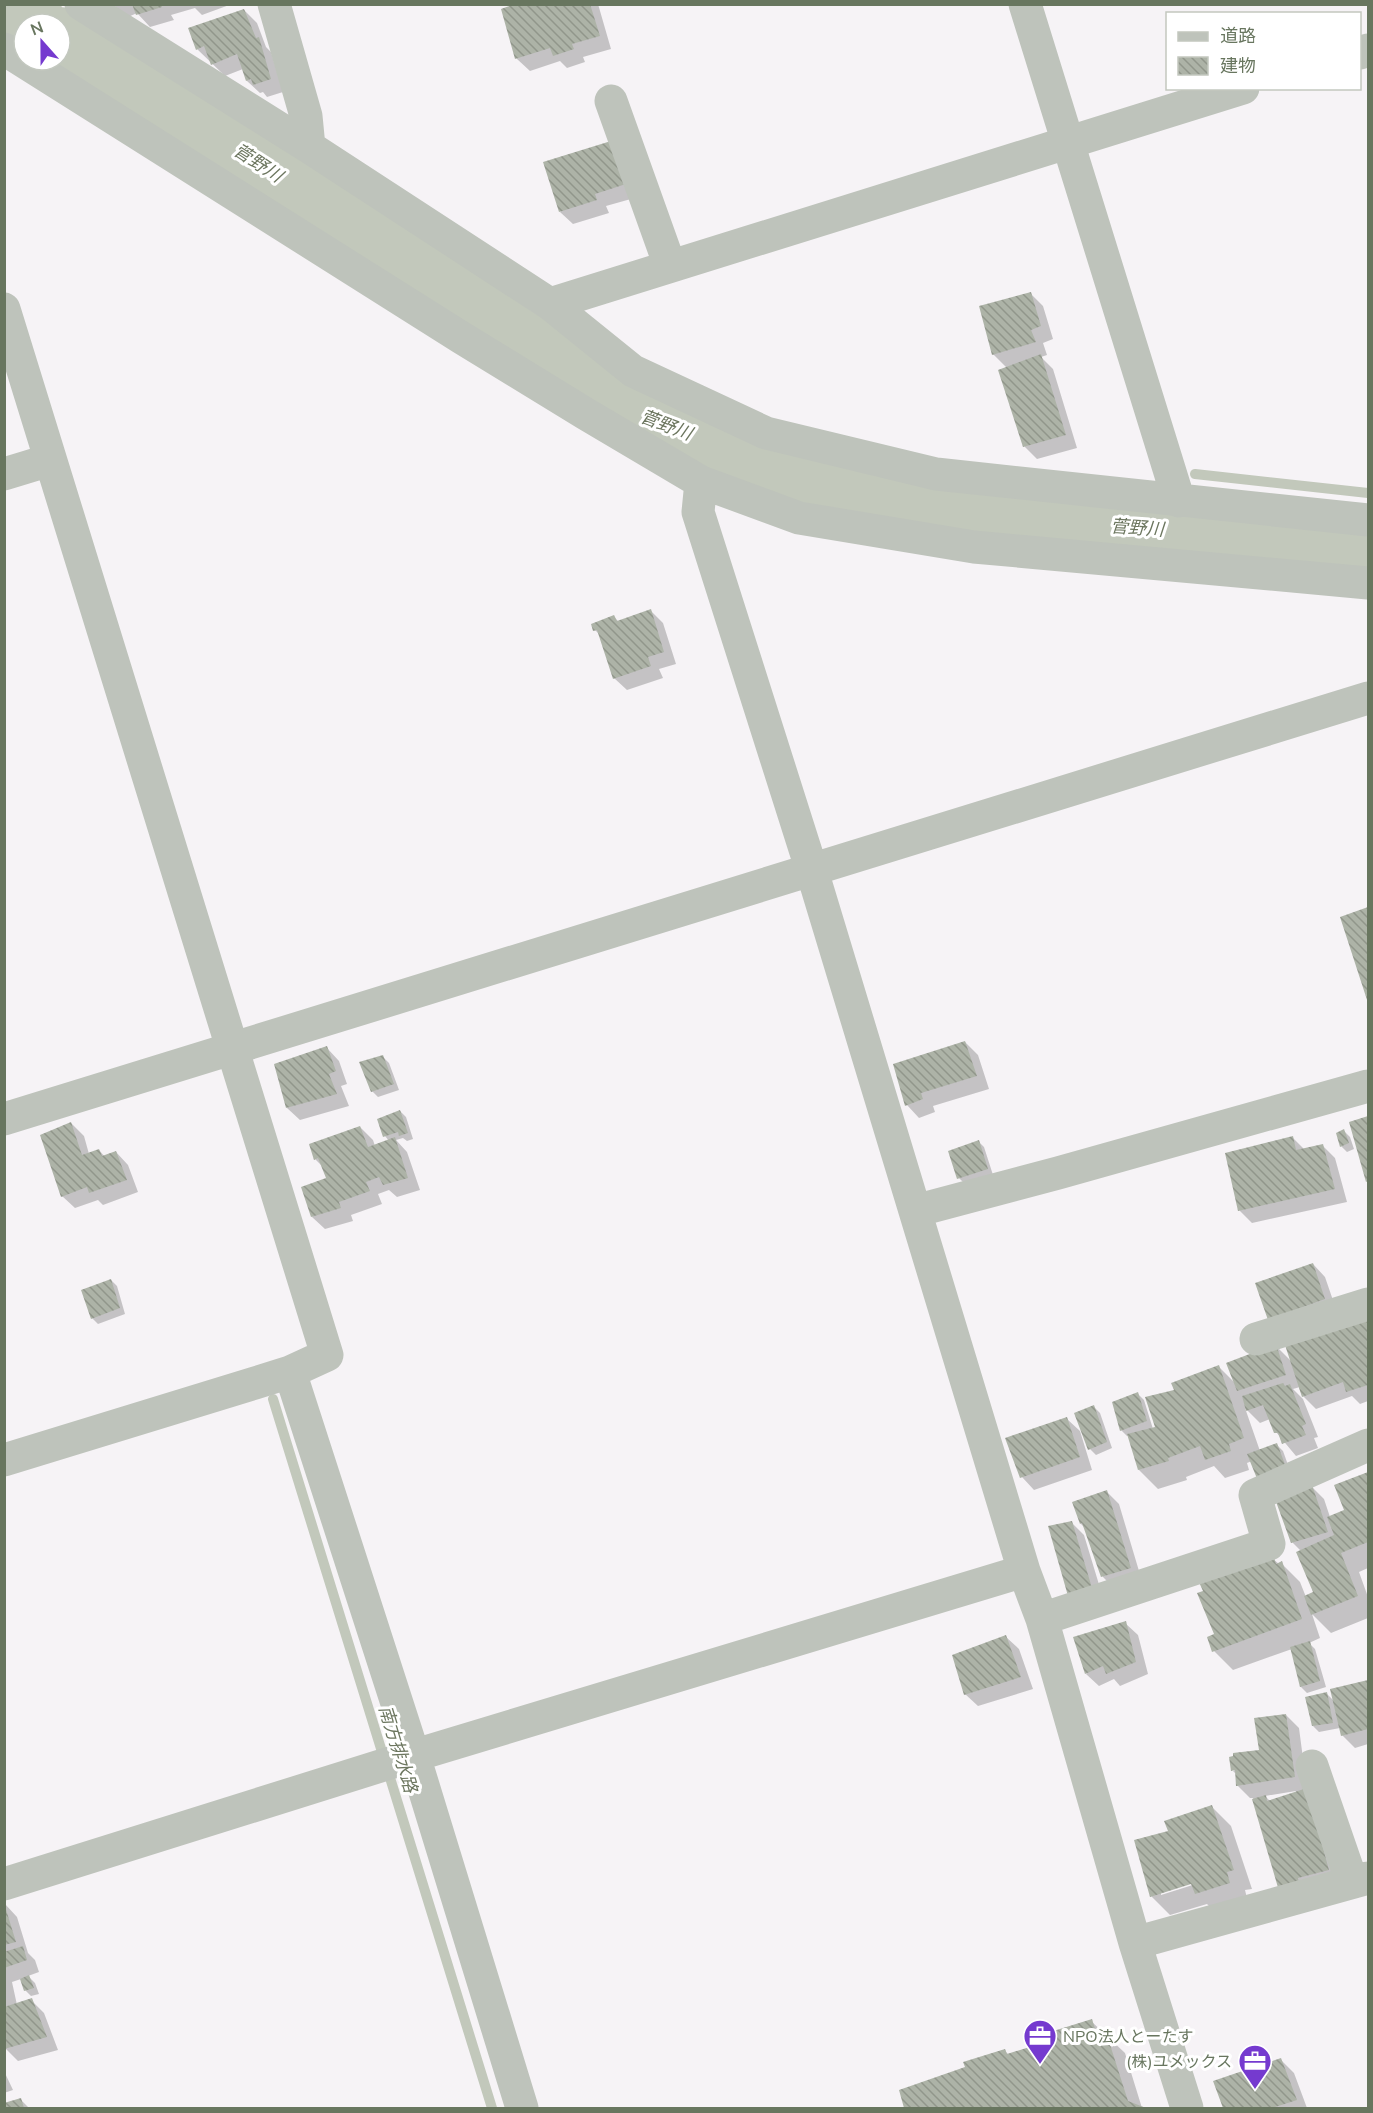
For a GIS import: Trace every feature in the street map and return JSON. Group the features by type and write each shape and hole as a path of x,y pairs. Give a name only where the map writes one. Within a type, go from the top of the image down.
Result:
{"street":[{"path":"81,4 309,147 550,304 633,371 766,433 936,474 1368,520"},
{"path":"273,4 306,116 309,147"},
{"path":"1025,4 1179,501"},
{"path":"4,50 471,344 701,482 799,518 974,547 1368,583"},
{"path":"550,304 1237,90"},
{"path":"611,101 670,266"},
{"path":"4,309 327,1355 290,1372 4,1460"},
{"path":"4,474 50,460"},
{"path":"701,482 698,512 812,871 1024,1571 1042,1619 1135,1943 1187,2109"},
{"path":"4,1119 1368,698"},
{"path":"915,1211 1368,1086"},
{"path":"1256,1339 1368,1304"},
{"path":"290,1372 522,2109"},
{"path":"1042,1619 1269,1544 1255,1495 1368,1445"},
{"path":"4,1884 1024,1571"},
{"path":"1135,1943 1360,1880 1312,1766"}],"building":[{"path":"132,4 161,4 162,7 136,15"},
{"path":"515,4 590,4 600,36 572,44 574,49 553,56 550,48 515,59 501,9"},
{"path":"244,9 256,38 259,37 271,79 253,85 251,79 246,81 237,54 211,65 204,46 196,50 188,28"},
{"path":"611,141 626,184 595,194 597,200 559,212 543,162"},
{"path":"1031,292 1041,326 1031,330 1036,342 992,355 979,306"},
{"path":"1041,354 1066,435 1023,447 998,370"},
{"path":"651,609 664,652 648,657 651,666 613,679 597,630 593,631 591,624 614,615 617,621"},
{"path":"1368,907 1368,1003 1340,917"},
{"path":"965,1041 977,1076 921,1093 923,1099 905,1106 893,1064"},
{"path":"327,1046 336,1071 329,1074 337,1094 286,1108 274,1064"},
{"path":"383,1055 394,1084 371,1092 359,1062"},
{"path":"400,1110 408,1133 399,1136 398,1132 383,1137 377,1119"},
{"path":"1368,1116 1368,1181 1366,1182 1349,1122"},
{"path":"71,1122 82,1155 99,1149 102,1156 116,1151 127,1180 89,1193 87,1187 61,1197 40,1135"},
{"path":"360,1126 368,1147 395,1137 408,1178 383,1185 379,1177 366,1182 370,1191 339,1202 341,1208 311,1217 301,1187 326,1178 318,1158 314,1160 309,1144"},
{"path":"1344,1129 1349,1143 1340,1147 1336,1133"},
{"path":"1293,1136 1296,1150 1323,1144 1335,1189 1238,1211 1225,1153"},
{"path":"979,1140 988,1169 957,1179 948,1151"},
{"path":"1313,1263 1325,1299 1268,1320 1255,1283"},
{"path":"111,1279 120,1308 91,1319 81,1290"},
{"path":"1365,1315 1368,1326 1368,1385 1346,1392 1343,1382 1302,1397 1285,1345"},
{"path":"1276,1344 1286,1375 1237,1391 1226,1363"},
{"path":"1219,1365 1244,1438 1229,1444 1231,1451 1205,1460 1200,1446 1168,1458 1169,1461 1138,1470 1127,1434 1155,1427 1145,1397 1174,1390 1171,1383"},
{"path":"1283,1383 1285,1386 1290,1384 1306,1424 1302,1426 1306,1435 1282,1444 1278,1433 1274,1433 1263,1405 1246,1411 1242,1396"},
{"path":"1138,1392 1147,1421 1120,1431 1112,1402"},
{"path":"1094,1405 1107,1442 1088,1450 1074,1413"},
{"path":"1067,1417 1080,1457 1020,1478 1005,1438"},
{"path":"1277,1443 1287,1470 1258,1481 1247,1454"},
{"path":"1368,1472 1368,1542 1341,1553 1358,1596 1311,1615 1304,1596 1313,1592 1296,1552 1334,1535 1327,1517 1344,1510 1334,1485"},
{"path":"1312,1485 1328,1532 1291,1543 1275,1499"},
{"path":"1107,1490 1131,1568 1101,1577 1072,1502"},
{"path":"1072,1521 1092,1588 1068,1596 1048,1526"},
{"path":"1274,1557 1276,1564 1282,1561 1302,1619 1212,1652 1207,1637 1214,1634 1197,1593 1203,1591 1198,1580"},
{"path":"1126,1621 1136,1662 1106,1674 1103,1666 1085,1674 1073,1637"},
{"path":"1006,1635 1021,1677 964,1695 952,1655"},
{"path":"1310,1641 1320,1681 1300,1687 1290,1647"},
{"path":"1368,1680 1368,1729 1341,1736 1330,1689"},
{"path":"1327,1692 1333,1723 1312,1726 1305,1697"},
{"path":"1286,1714 1295,1777 1236,1786 1235,1770 1231,1771 1229,1757 1233,1756 1233,1753 1259,1750 1254,1718"},
{"path":"1307,1788 1329,1870 1298,1878 1299,1884 1279,1891 1252,1799 1266,1795 1267,1801"},
{"path":"1212,1805 1234,1870 1227,1872 1230,1883 1195,1894 1191,1884 1150,1897 1134,1840 1168,1831 1164,1821"},
{"path":"4,1903 16,1942 4,1945"},
{"path":"23,1946 27,1960 4,1968 4,1952"},
{"path":"29,1975 34,1988 24,1991 20,1979"},
{"path":"32,1998 47,2037 4,2049 4,2007"},
{"name":"NPO法人とーたす","path":"1092,2019 1097,2035 1106,2032 1128,2101 1146,2108 904,2108 899,2090 965,2067 963,2062 1005,2049 1007,2054 1049,2041 1047,2033"},
{"name":"(株)ユメックス","path":"1281,2058 1297,2100 1272,2108 1223,2108 1213,2081"},
{"path":"21,2098 24,2108 4,2108 4,2103"}],"waterway":[{"name":"菅野川","path":"4,5 15,12"},
{"name":"菅野川","path":"72,46 244,153 513,337 627,410 875,505 947,516 1238,534 1279,529 1368,545"},
{"path":"1195,474 1368,493"},
{"name":"南方排水路","path":"273,1399 492,2108"}],"place":[{"name":"NPO法人とーたす","path":"1040,2065"},
{"name":"(株)ユメックス","path":"1255,2090"}]}
